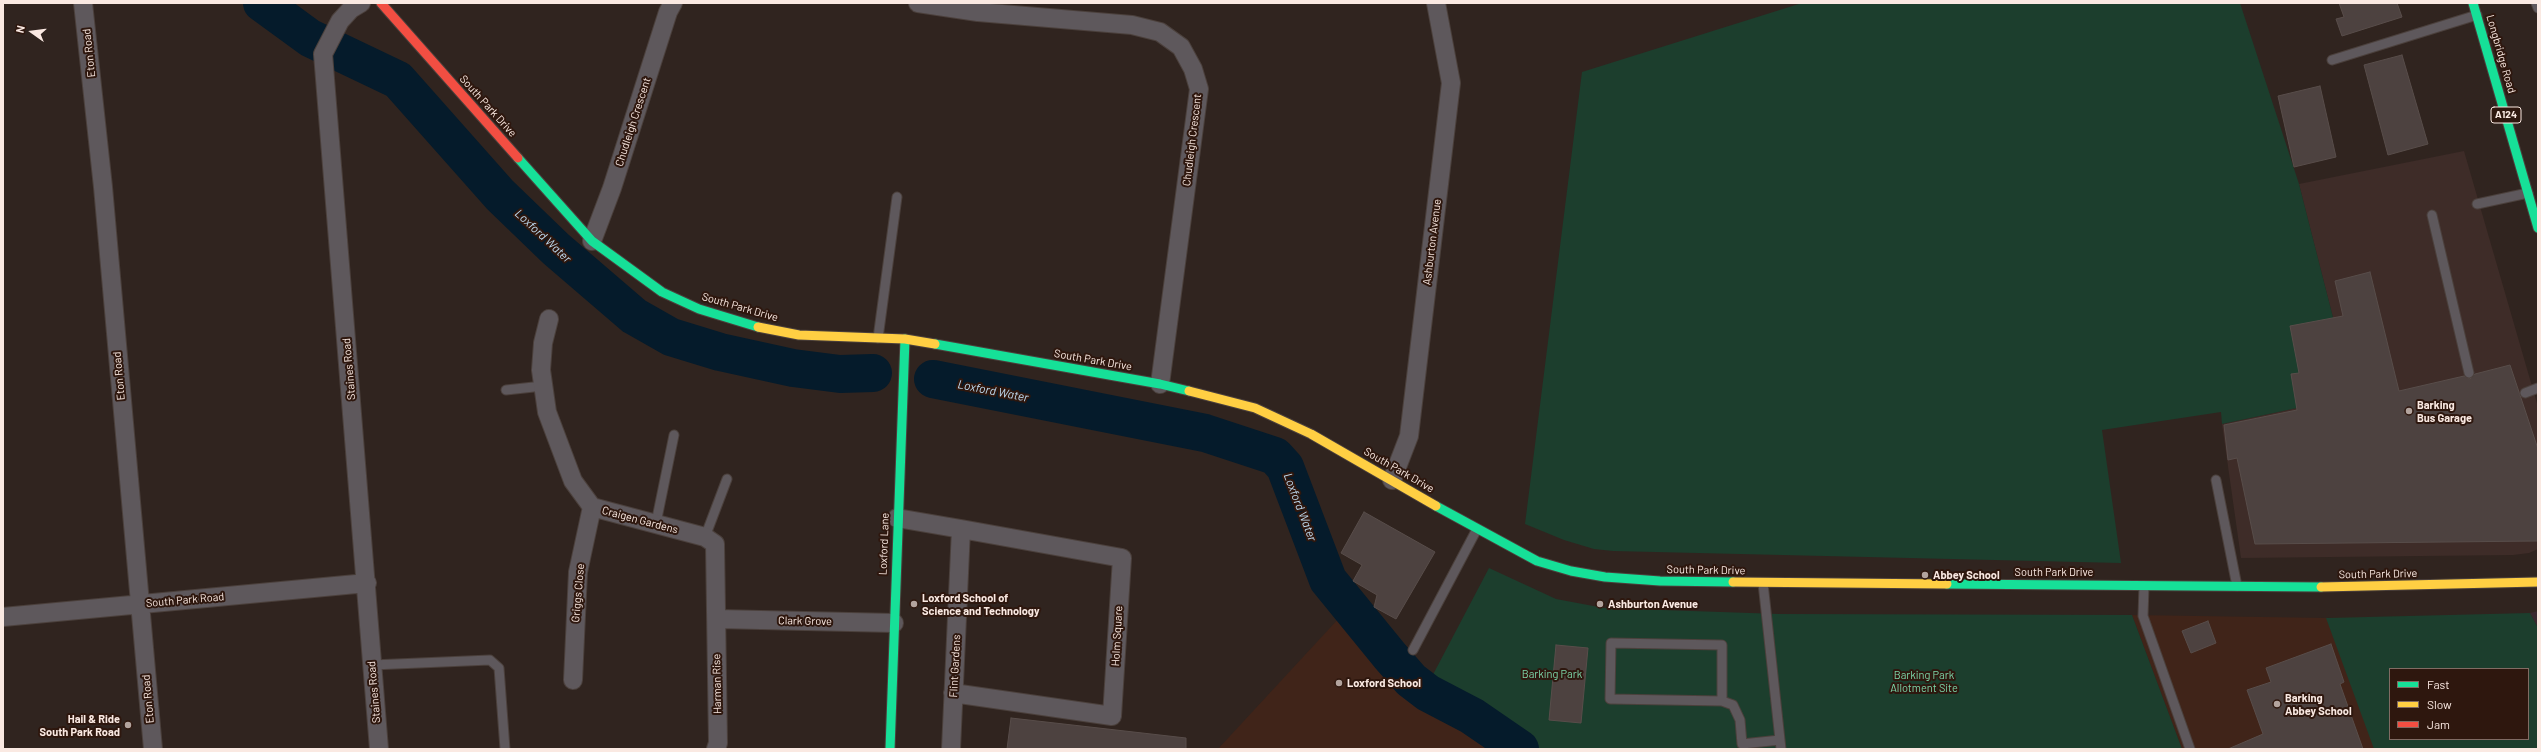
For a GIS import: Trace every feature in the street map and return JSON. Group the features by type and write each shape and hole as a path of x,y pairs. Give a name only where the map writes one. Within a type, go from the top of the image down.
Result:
{"street":[{"name":"Eton Road","path":"83,3 103,187 153,749"},
{"name":"Staines Road","path":"361,3 340,21 323,54 367,583 379,749"},
{"name":"South Park Drive","path":"381,3 592,241 662,292 699,309 757,327 799,335 905,339 1160,384 1255,408 1311,434 1477,529 1537,561 1571,572 1605,577 1660,581 1763,583 2145,584 2342,587 2537,582"},
{"name":"Chudleigh Crescent","path":"592,241 612,188 668,12 673,3"},
{"name":"Chudleigh Crescent","path":"918,3 978,12 1132,25 1160,32 1181,47 1193,69 1199,90 1160,384"},
{"name":"Ashburton Avenue","path":"1392,480 1409,436 1451,83 1436,3"},
{"name":"Longbridge Road","path":"2473,3 2538,228"},
{"name":"Craigen Gardens","path":"549,320 543,343 543,386 547,412 573,481 592,507 705,537"},
{"name":"Loxford Lane","path":"890,749 902,371 905,339"},
{"name":"Griggs Close","path":"573,680 578,572 592,507"},
{"path":"897,518 961,529"},
{"name":"Flint Gardens","path":"951,749 961,529"},
{"name":"Holm Square","path":"954,693 1112,716 1122,558 961,529"},
{"path":"705,537 715,544 717,619"},
{"name":"South Park Road","path":"3,617 367,583"},
{"name":"Clark Grove","path":"717,619 894,623"},
{"name":"Harman Rise","path":"716,749 718,743 717,619"},
{"path":"890,749 895,749"}],"lane":[{"path":"2536,3 2538,8"},
{"path":"2332,60 2477,15"},
{"path":"2477,204 2528,192"},
{"path":"878,338 897,197"},
{"path":"2432,215 2469,373"},
{"path":"506,390 543,386"},
{"path":"2525,393 2538,388"},
{"path":"656,523 674,435"},
{"path":"705,537 727,479"},
{"path":"2216,480 2237,586"},
{"path":"1413,650 1477,529"},
{"path":"2537,582 2538,592"},
{"path":"1722,701 1722,645 1611,643 1610,699 1722,701 1733,705 1740,720 1742,747 1780,745 1763,583"},
{"path":"2145,584 2143,616 2190,749"},
{"path":"372,665 490,660 499,668 505,749"}],"shaded area":[{"path":"2464,151 2538,407 2538,549 2529,553 2513,555 2241,558 2222,424 2353,396 2299,184"},
{"path":"2538,611 2538,628 2530,613"},
{"name":"Barking Abbey School","path":"2132,615 2326,618 2448,616 2538,628 2538,749 2182,749"},
{"name":"Loxford School","path":"1341,616 1407,693 1462,723 1498,749 1218,749"}],"green space":[{"path":"1802,3 2240,3 2299,184 2353,396 2222,424 2221,412 2102,430 2121,563 1613,551 1594,549 1564,540 1525,524 1582,72"},
{"path":"1489,568 1556,599 1604,608 1779,614 2132,615 2182,749 1531,749 1474,710 1427,686"},
{"path":"2530,613 2538,628 2538,749 2374,749 2326,618"}],"building":[{"path":"2339,3 2397,3 2402,17 2342,36 2336,19 2344,17"},
{"path":"2402,55 2428,144 2388,155 2364,65"},
{"path":"2320,86 2336,157 2294,167 2278,96"},
{"name":"Barking Bus Garage","path":"2370,272 2399,391 2464,376 2470,379 2475,374 2510,365 2538,449 2538,541 2255,544 2237,458 2228,460 2224,425 2297,410 2291,374 2299,373 2290,326 2343,316 2335,281"},
{"path":"1364,512 1435,552 1396,619 1374,607 1377,595 1353,581 1362,565 1341,553"},
{"path":"2208,621 2216,643 2191,653 2182,631"},
{"path":"2331,644 2344,682 2340,684 2363,749 2228,749 2263,734 2247,690 2271,682 2266,668"},
{"path":"1556,645 1588,648 1581,723 1549,720"},
{"path":"1011,718 1186,738 1186,749 1007,749"}],"waterway":[{"name":"Loxford Water","path":"262,3 310,38 398,80 500,195 556,249 634,316 671,337 720,352 793,368 840,374 873,373"},
{"name":"Loxford Water","path":"933,379 1205,433 1275,456 1285,467 1328,580 1390,656 1411,680 1428,693 1472,716 1520,749"}],"traffic: fast":[{"path":"2473,3 2538,228"},
{"path":"518,158 592,241 662,292 699,309 758,327"},
{"path":"890,749 905,339"},
{"path":"935,344 1160,384 1189,391"},
{"path":"1436,506 1537,561 1571,571 1605,577 1660,581 1733,582"},
{"path":"1947,584 2321,587"}],"traffic: slow":[{"path":"758,327 799,335 905,339 935,344"},
{"path":"1189,391 1255,408 1311,434 1436,506"},
{"path":"1733,582 1947,584"},
{"path":"2321,587 2538,582"}],"traffic: jam":[{"path":"381,3 518,158"}],"place":[{"name":"Barking Bus Garage","path":"2409,411"},
{"name":"Abbey School","path":"1925,575"},
{"name":"Loxford School of Science and Technology","path":"914,604"},
{"name":"Ashburton Avenue","path":"1600,604"},
{"name":"Loxford School","path":"1339,683"},
{"name":"Barking Abbey School","path":"2277,704"},
{"name":"Hail & Ride South Park Road","path":"128,725"}],"park label":[{"name":"Barking Park","path":"1552,674"},
{"name":"Barking Park Allotment Site","path":"1924,681"}]}
